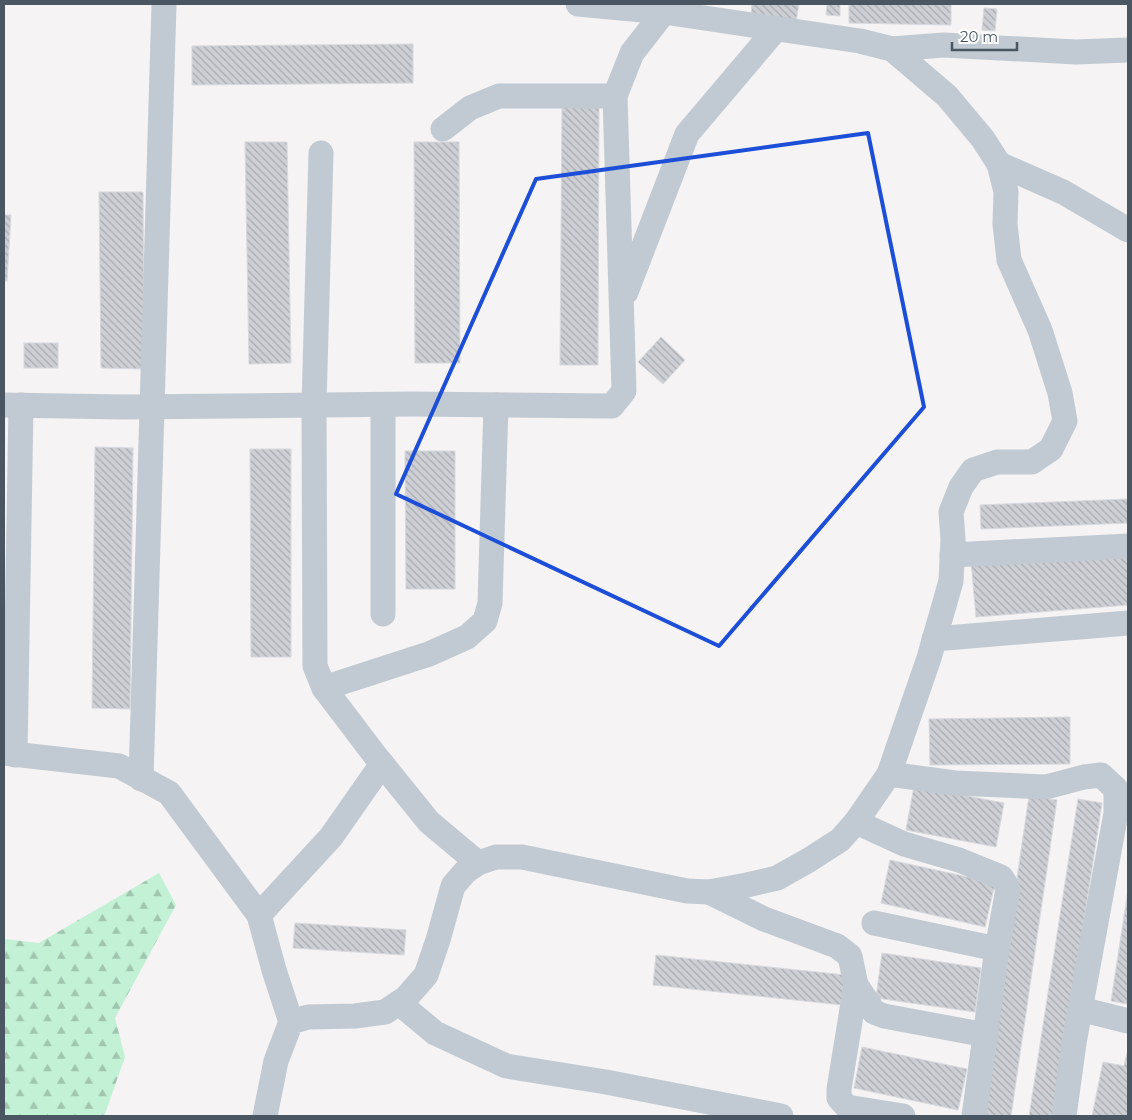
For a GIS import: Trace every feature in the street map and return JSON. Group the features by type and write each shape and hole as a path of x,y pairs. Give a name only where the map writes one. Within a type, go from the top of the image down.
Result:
{"lane":[{"path":"142,778 164,4"},
{"path":"578,4 664,12 860,41 892,49 944,45 1076,52 1128,50"},
{"path":"265,1116 276,1061 291,1022 259,915 169,793 119,766 9,754 12,405 612,406 624,391 614,96 632,53 664,12"},
{"path":"622,304 687,134 776,29"},
{"path":"291,1022 308,1017 355,1016 385,1012 406,998 426,975 453,886 465,872 478,863 496,857 522,857 687,891 709,892 747,886 777,878 840,840 856,822 889,774 934,640 951,581 953,539 951,512 961,487 972,470 997,462 1032,462 1051,449 1065,421 1060,394 1040,330 1009,260 1005,224 1006,192 999,164 983,139 946,96 892,49"},
{"path":"444,129 470,108 499,96 614,96"},
{"path":"321,153 314,405 315,666 324,688 429,822 478,863"},
{"path":"999,164 1062,192 1128,230"},
{"path":"383,405 383,614"},
{"path":"324,688 429,654 467,637 485,621 490,603 496,405"},
{"path":"952,555 1128,546"},
{"path":"934,640 1128,623"},
{"path":"259,915 331,837 382,764"},
{"path":"889,774 955,783 1046,787 1084,776 1101,775 1116,789 1116,813 1080,1009 1064,1116"},
{"path":"856,822 904,844 959,860 1001,878 1006,883 1008,889 997,949 974,1116"},
{"path":"709,892 764,919 837,946 850,956 856,985 839,1098 847,1107 903,1116"},
{"path":"874,923 997,949"},
{"path":"856,985 874,1012 884,1016 986,1035"},
{"path":"399,1002 436,1033 506,1066 606,1082 781,1116"},
{"path":"1080,1009 1128,1020"}],"highlighted area":[{"path":"868,133 924,407 719,646 396,494 536,179"}],"green space":[{"path":"159,873 176,905 115,1018 125,1057 105,1114 102,1116 4,1116 4,939 39,943"}],"building":[{"path":"752,4 799,4 796,22 751,15"},
{"path":"827,4 840,4 840,16 826,15"},
{"path":"849,4 951,4 951,25 849,23"},
{"path":"984,8 997,9 995,31 982,30"},
{"path":"413,44 413,83 192,85 192,46"},
{"path":"562,106 599,106 598,365 560,365"},
{"path":"245,142 287,142 291,363 249,364"},
{"path":"414,142 459,142 460,363 415,363"},
{"path":"99,192 143,192 144,369 101,368"},
{"path":"4,215 11,215 7,281 4,281"},
{"path":"661,337 685,360 663,384 638,362"},
{"path":"24,343 58,343 58,368 24,368"},
{"path":"95,447 133,448 130,709 92,708"},
{"path":"250,449 291,449 291,657 251,657"},
{"path":"405,451 455,451 455,589 406,589"},
{"path":"1128,499 1128,523 981,529 980,505"},
{"path":"1128,549 1128,605 976,617 971,561"},
{"path":"1070,717 1070,764 930,765 929,719"},
{"path":"914,786 1004,803 996,847 906,830"},
{"path":"1029,796 1057,800 1011,1116 982,1116"},
{"path":"1078,799 1102,803 1054,1116 1029,1116"},
{"path":"890,860 995,883 985,927 881,903"},
{"path":"1128,890 1128,1004 1111,1001"},
{"path":"295,923 406,930 404,955 293,948"},
{"path":"882,953 981,968 975,1012 876,998"},
{"path":"656,955 845,975 842,1005 653,985"},
{"path":"862,1047 967,1069 958,1110 854,1088"},
{"path":"1127,1053 1128,1116 1092,1116 1103,1062 1124,1066"}]}
